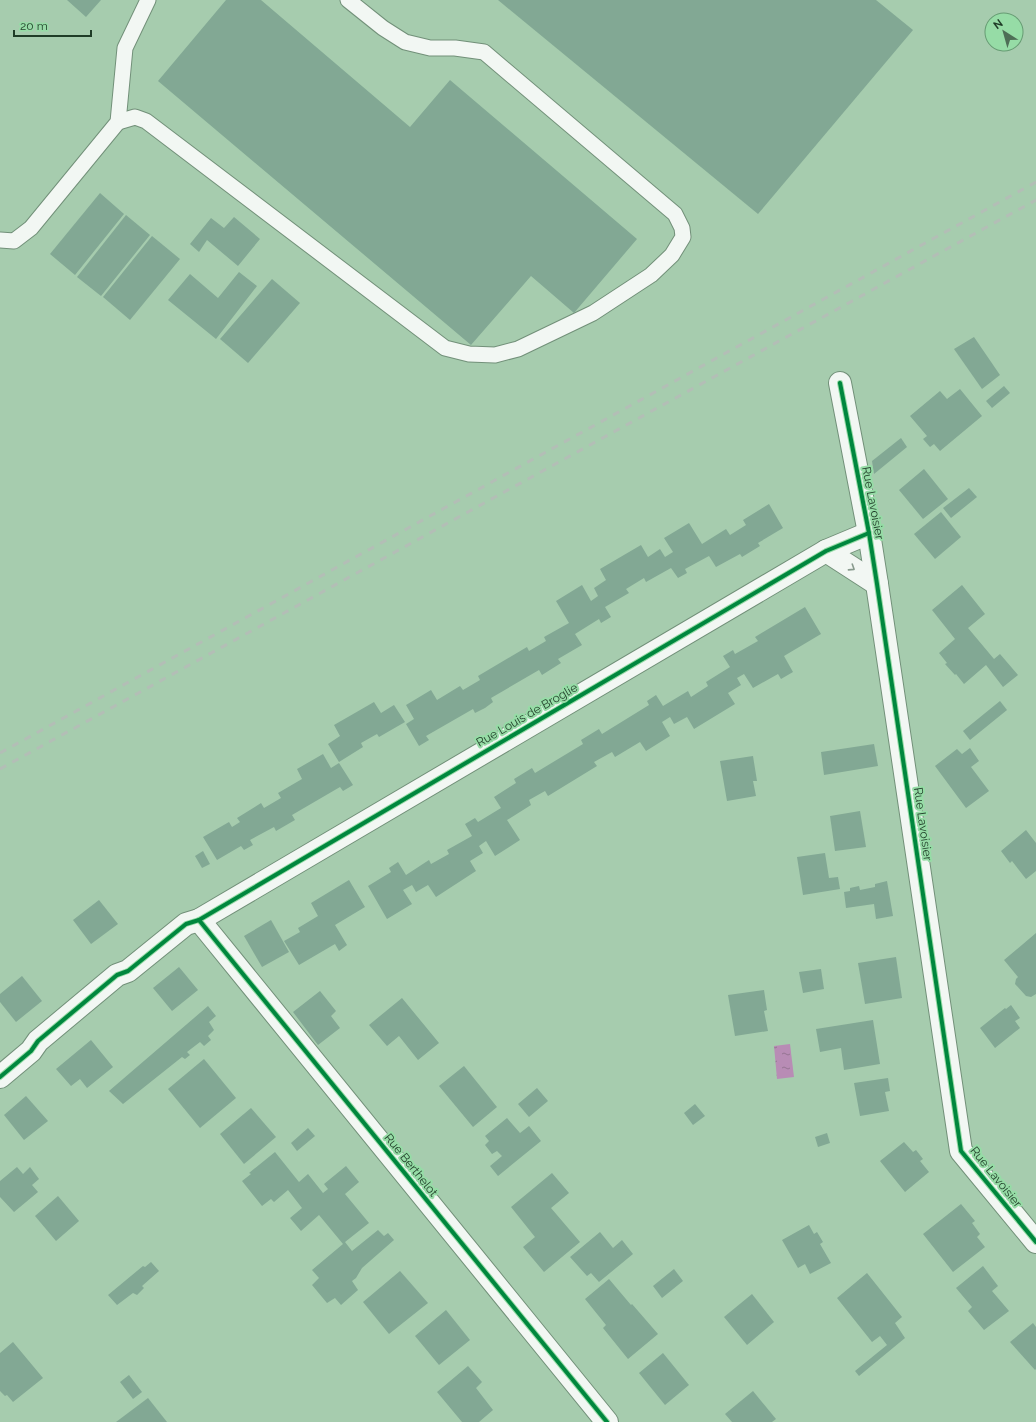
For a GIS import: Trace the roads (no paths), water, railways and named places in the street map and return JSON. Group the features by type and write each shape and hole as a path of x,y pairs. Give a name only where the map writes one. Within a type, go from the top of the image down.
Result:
{"street":[{"name":"Rue Lavoisier","path":"840,384 869,533 961,1152 1036,1242"},
{"name":"Rue Louis de Broglie","path":"0,1077 31,1051 38,1041 117,975 128,971 186,924 199,920 826,551 869,533"},
{"path":"826,551 877,584"},
{"name":"Rue Berthelot","path":"199,920 607,1422"}],"lane":[{"path":"0,240 14,241 31,228 118,122 125,48 148,0"},
{"path":"118,122 135,117 146,121 445,348 469,354 495,355 518,349 593,313 652,275 672,255 682,237 682,228 675,214 484,52 455,48 430,48 405,42 383,28 348,0"}],"water":[{"path":"790,1044 794,1077 777,1079 774,1046"}],"railway":[{"path":"0,753 1036,182"},
{"path":"0,769 1036,200"}]}
